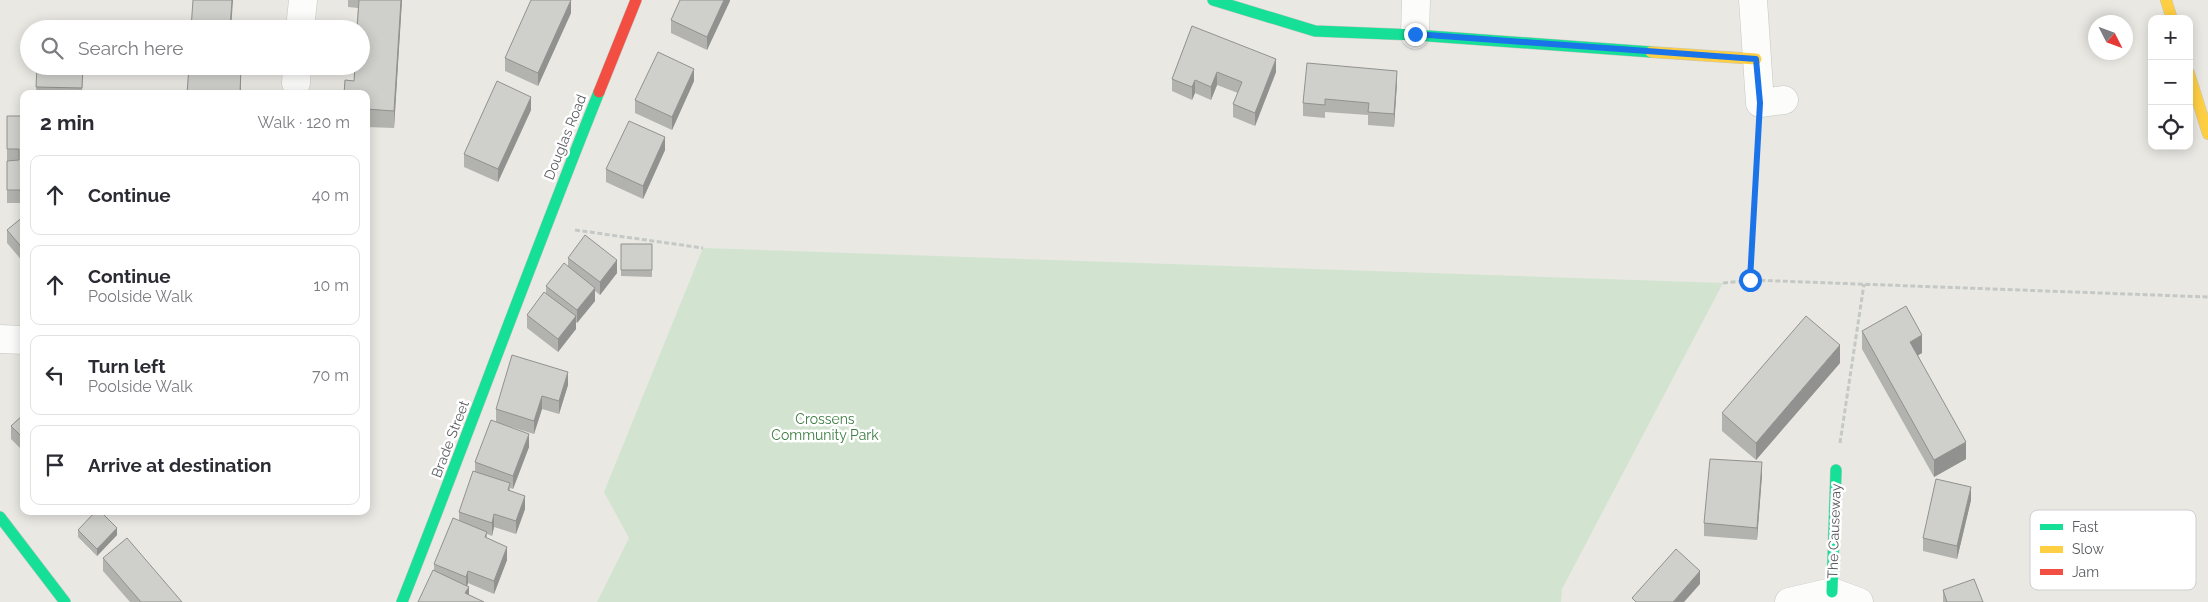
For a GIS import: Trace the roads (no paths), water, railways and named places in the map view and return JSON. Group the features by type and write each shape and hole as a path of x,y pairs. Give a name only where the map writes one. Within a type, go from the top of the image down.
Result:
{"main road":[{"name":"Douglas Road","path":"524,286 545,226 636,0"},
{"path":"1213,0 1315,30 1415,34 1756,59"},
{"path":"2166,0 2171,15"},
{"path":"2193,87 2208,134"},
{"name":"Brade Street","path":"402,602 524,286"},
{"name":"The Causeway","path":"1832,592 1836,470"},
{"path":"0,518 65,602"}],"street":[{"path":"301,20 302,0"},
{"path":"1415,34 1416,0"},
{"path":"1753,0 1756,59 1772,102"},
{"path":"0,339 20,340"},
{"name":"The Causeway","path":"1789,602 1832,592 1859,602"}],"park label":[{"name":"Crossens Community Park","path":"825,428"}]}
